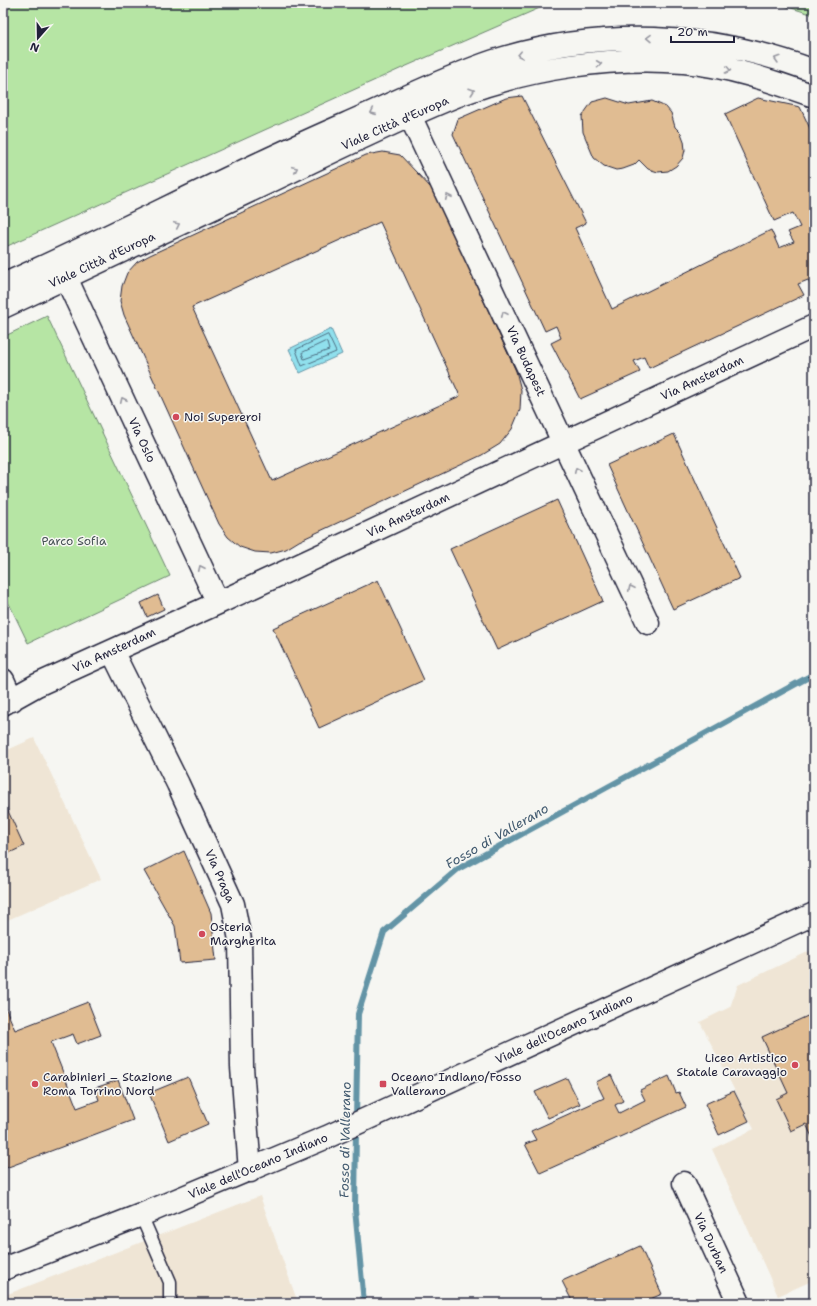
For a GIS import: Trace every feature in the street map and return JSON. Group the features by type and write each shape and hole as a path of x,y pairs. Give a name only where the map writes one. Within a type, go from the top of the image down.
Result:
{"street":[{"name":"Viale Città d'Europa","path":"406,108 437,83 495,61 573,44 620,39 650,38 702,43 758,53 814,71"},
{"name":"Viale Città d'Europa","path":"3,307 61,269 236,186 406,108 504,81 560,69 631,61 684,62 714,67 770,80 814,96"},
{"name":"Via Budapest","path":"406,108 648,623"},
{"name":"Viale Città d'Europa","path":"3,285 61,269"},
{"name":"Via Oslo","path":"61,269 218,604"},
{"name":"Via Amsterdam","path":"8,702 37,685 218,604 814,326"},
{"name":"Via Praga","path":"112,651 178,784 233,904 240,940 242,1067 250,1171"},
{"path":"3,680 8,702"},
{"name":"Viale dell'Oceano Indiano","path":"3,1269 250,1171 814,914"},
{"name":"Via Durban","path":"684,1183 739,1303"}],"lane":[{"path":"141,1215 170,1282 170,1303"}],"shaded area":[{"path":"34,738 101,879 3,922 3,752"},
{"path":"814,949 814,1280 778,1296 712,1149 754,1129 700,1022 730,1007 738,985"},
{"path":"260,1196 298,1303 3,1303 3,1296"}],"green space":[{"path":"3,3 551,3 402,68 3,248"},
{"path":"775,3 814,3 814,15"},
{"name":"Parco Sofia","path":"47,316 170,576 28,643 3,591 3,337"}],"water":[{"path":"331,329 342,354 300,373 289,349"}],"building":[{"path":"522,96 586,223 575,228 612,309 771,230 779,248 794,242 788,232 800,227 793,213 774,221 725,114 758,98 800,107 814,137 814,291 808,280 798,284 804,295 649,368 644,357 634,361 640,372 580,399 551,343 561,338 556,326 545,331 453,134 458,119 506,98"},
{"path":"607,98 629,105 652,101 666,107 671,113 675,127 681,133 684,141 685,150 683,158 676,166 668,171 658,172 648,169 639,160 634,165 616,170 604,166 594,158 583,132 582,116 592,102"},
{"path":"383,152 400,155 433,190 516,371 521,390 520,410 512,429 500,444 482,455 299,541 286,549 271,553 255,552 240,547 228,537 219,524 124,315 120,301 122,286 127,273 137,262 150,255 366,155","holes":["380,222 460,396 272,481 192,307"]},
{"path":"674,434 740,578 673,609 607,465"},
{"path":"557,500 603,601 497,650 450,549"},
{"path":"378,580 424,680 319,728 273,628"},
{"path":"158,595 164,609 147,617 141,603"},
{"path":"3,800 24,846 3,856"},
{"path":"184,851 211,913 216,960 180,963 175,926 144,871"},
{"name":"Carabinieri – Stazione Roma Torrino Nord","path":"3,1002 15,1030 88,1002 101,1035 77,1044 73,1034 51,1042 77,1108 99,1100 95,1088 118,1080 133,1120 3,1169"},
{"name":"Liceo Artistico Statale Caravaggio","path":"814,1013 814,1141 806,1124 791,1131 776,1099 788,1093 762,1037"},
{"path":"611,1075 623,1101 615,1105 619,1113 645,1100 640,1090 669,1076 676,1093 679,1092 686,1107 540,1173 525,1144 536,1140 531,1131 604,1098 596,1082"},
{"path":"188,1077 208,1124 169,1141 149,1093"},
{"path":"567,1078 580,1104 548,1118 535,1092"},
{"path":"734,1091 749,1121 719,1135 705,1104"},
{"path":"640,1246 662,1294 641,1303 573,1303 562,1281"}],"waterway":[{"name":"Fosso di Vallerano","path":"356,1119 358,1014 384,932 458,869 814,674"},
{"name":"Fosso di Vallerano","path":"356,1128 355,1209 364,1303"}],"place":[{"name":"Noi Supereroi","path":"176,417"},
{"name":"Osteria Margherita","path":"202,934"},
{"name":"Liceo Artistico Statale Caravaggio","path":"795,1065"},
{"name":"Carabinieri – Stazione Roma Torrino Nord","path":"35,1084"},
{"name":"Oceano Indiano/Fosso Vallerano","path":"383,1084"}]}
